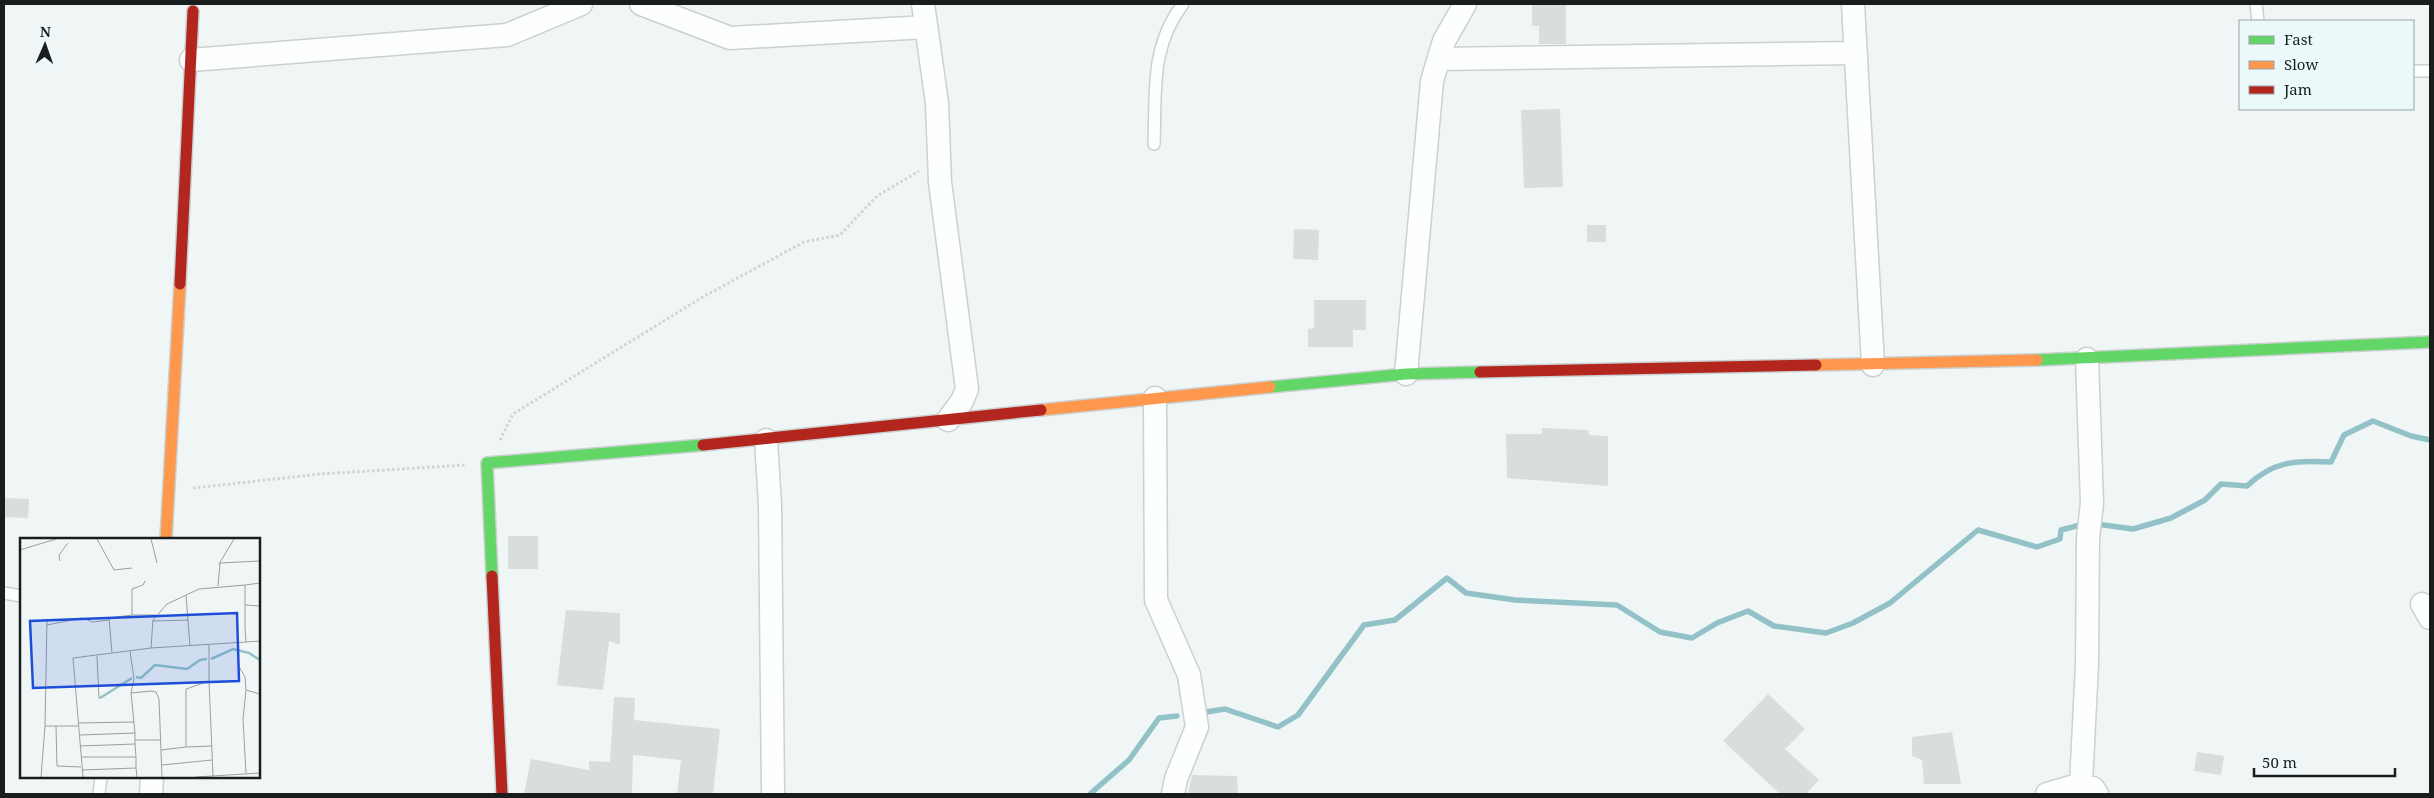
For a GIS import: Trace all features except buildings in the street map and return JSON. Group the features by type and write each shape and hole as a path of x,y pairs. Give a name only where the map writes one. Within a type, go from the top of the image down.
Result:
{"street":[{"path":"192,60 507,35 581,4"},
{"path":"641,4 730,38 926,27"},
{"path":"923,4 937,103 940,182 966,389 962,401 948,420"},
{"path":"1406,374 1432,81 1444,41 1465,4"},
{"path":"1853,4 1873,365"},
{"path":"166,538 192,60 193,11"},
{"path":"1439,59 1856,53"},
{"path":"502,794 487,463 766,440 1155,398 1406,374 2088,359 2430,342"},
{"path":"2047,794 2089,789 2087,664 2088,538 2092,503 2088,359"},
{"path":"1155,398 1156,600 1189,675 1196,728 1176,779 1173,794"},
{"path":"766,440 770,505 773,794"},
{"path":"151,794 152,778"}],"lane":[{"path":"193,11 205,4"},
{"path":"1154,144 1157,59 1170,20 1184,4"},
{"path":"2256,4 2258,20"},
{"path":"2414,71 2430,71"},
{"path":"4,593 20,596"},
{"path":"99,794 101,778"}],"path":[{"path":"169,491 320,474 487,463 513,414 701,298 804,242 840,235 877,196 939,159"}],"waterway":[{"path":"2096,524 2133,529 2171,518 2205,500 2221,484 2247,486 2266,471 2286,464 2307,461 2331,462 2344,435 2373,421 2411,436 2430,440"},
{"path":"1206,712 1225,709 1278,727 1298,715 1364,625 1395,620 1447,578 1466,593 1515,600 1617,605 1660,632 1692,638 1717,623 1748,611 1774,626 1826,633 1853,623 1890,603 1978,530 2037,547 2060,539 2061,530 2084,524"},
{"path":"1090,794 1129,760 1159,718 1177,716"}],"traffic: fast":[{"path":"2037,360 2430,342"},
{"path":"1270,387 1406,374 1480,372"},
{"path":"492,576 487,463 703,445"}],"traffic: slow":[{"path":"166,538 180,284"},
{"path":"1816,365 2037,360"},
{"path":"1041,410 1270,387"}],"traffic: jam":[{"path":"180,284 193,11"},
{"path":"1480,372 1816,365"},
{"path":"703,445 1041,410"},
{"path":"492,576 502,794"}]}
